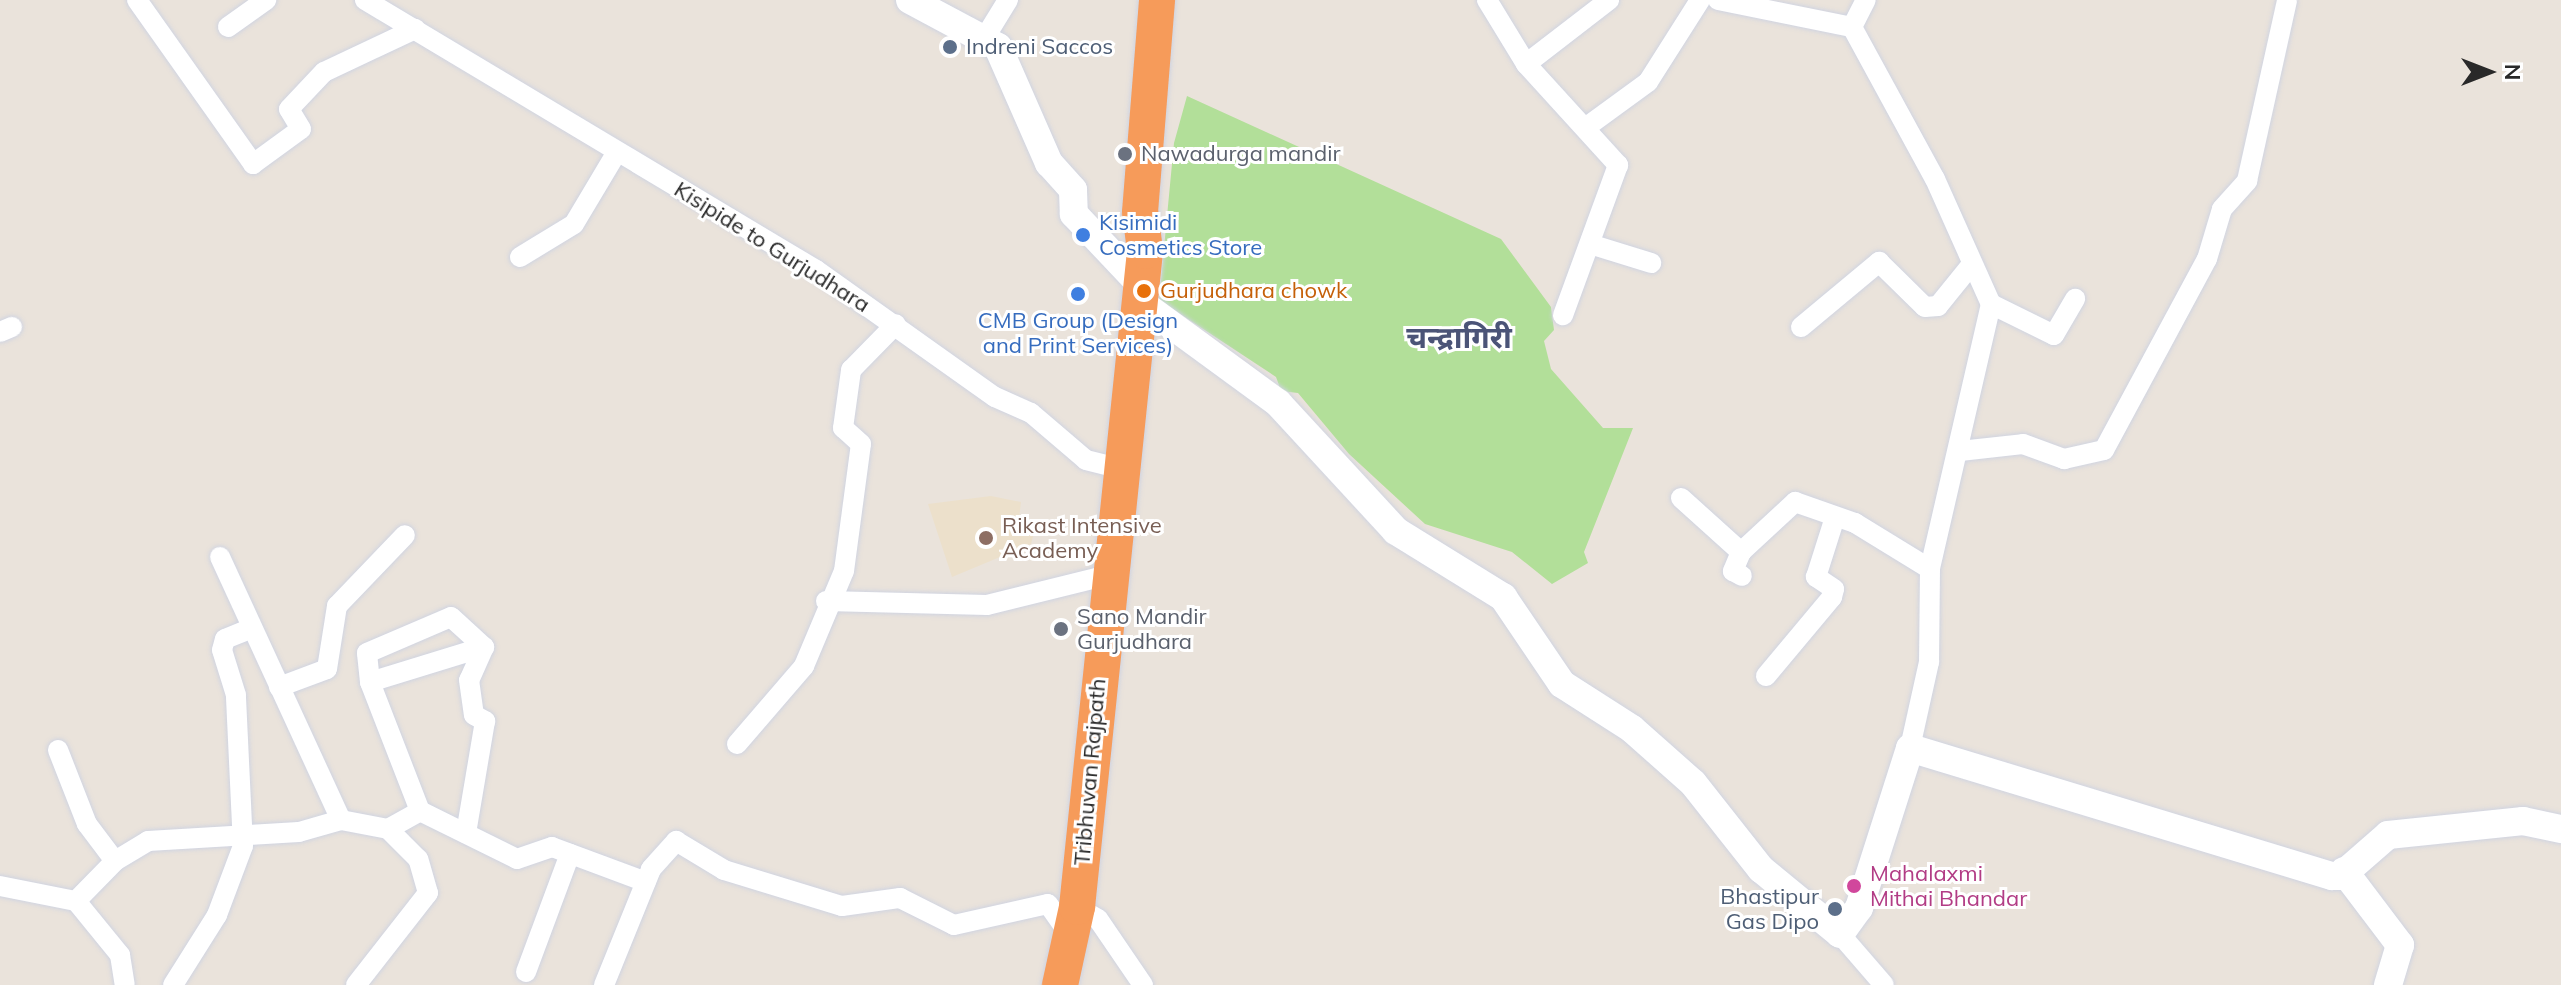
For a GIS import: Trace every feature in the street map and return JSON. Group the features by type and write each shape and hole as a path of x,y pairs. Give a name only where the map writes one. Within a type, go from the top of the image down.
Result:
{"highway":[{"name":"Tribhuvan Rajpath","path":"1069,956 1119,468 1146,242 1145,162 1157,0"},
{"path":"1145,162 1155,138 1169,0"},
{"name":"Tribhuvan Rajpath","path":"1146,242 1160,213 1182,0"}],"street":[{"path":"137,0 253,164 301,129 289,109 324,72 415,29"},
{"path":"228,27 266,0"},
{"name":"Kisipide to Gurjudhara","path":"365,0 460,55 896,324 1086,460 1119,468"},
{"path":"910,0 984,39 1005,57 1049,163 1073,190 1074,214 1140,293 1278,403 1396,531 1503,597 1562,684 1662,756 1761,869 1840,934 1884,985"},
{"path":"984,39 1008,0"},
{"path":"1487,0 1526,64 1618,165 1593,245 1563,315"},
{"path":"1526,64 1609,0"},
{"path":"1585,128 1648,82 1700,0"},
{"path":"1718,0 1852,27"},
{"path":"1852,27 1866,0"},
{"path":"1960,451 2023,444 2064,459 2104,450 2207,259 2222,209 2247,181 2287,0"},
{"path":"1852,27 1991,304 2054,335 2075,299"},
{"path":"520,257 574,224 617,152"},
{"path":"1593,245 1651,263"},
{"path":"1801,327 1879,262 1925,307 1938,306 1972,264"},
{"path":"1840,934 1859,908 1910,748 1929,662 1930,569 1960,451 1965,396 1991,304"},
{"path":"737,744 804,666 826,601 844,571 861,444 843,428 851,370 896,324"},
{"path":"1681,498 1741,552"},
{"path":"1742,576 1733,571 1741,552 1757,545 1788,505 1835,517 1930,569"},
{"path":"1766,676 1832,597 1834,589 1816,577 1835,517"},
{"path":"279,687 327,669 337,606 405,535"},
{"path":"220,557 250,629 341,820"},
{"path":"826,601 987,605 1108,575"},
{"path":"484,647 451,617 367,653 370,682 420,811 517,859 552,847 646,882"},
{"path":"173,985 217,915 242,838 236,695 222,650 225,639 250,629"},
{"path":"370,682 484,647"},
{"path":"466,833 485,721 474,715 469,680 484,647"},
{"path":"1910,748 2264,858 2332,876 2344,871 2388,835 2523,821 2561,829"},
{"path":"58,750 87,824 115,861"},
{"path":"388,829 420,811"},
{"path":"76,901 115,861 148,841 216,832 242,838 341,820 388,829 418,859 428,893 356,985"},
{"path":"604,985 661,850 676,841 724,870 842,906 900,898 954,925 1048,904 1069,956 1104,926 1143,985"},
{"path":"526,972 570,854"},
{"path":"2344,871 2400,945 2388,985"},
{"path":"0,886 76,901 120,955 125,985"}],"shaded area":[{"name":"Rikast Intensive Academy","path":"991,496 1021,502 1018,527 1034,533 1031,544 952,577 928,504"}],"green space":[{"path":"1187,96 1501,239 1551,307 1554,330 1544,341 1551,369 1603,428 1633,428 1584,552 1588,563 1552,584 1512,552 1425,524 1349,454 1298,393 1281,391 1276,377 1159,300 1174,143"}],"place":[{"name":"Indreni Saccos","path":"950,47"},
{"name":"Nawadurga mandir","path":"1125,154"},
{"name":"Kisimidi Cosmetics Store","path":"1083,235"},
{"name":"Gurjudhara chowk","path":"1144,291"},
{"name":"CMB Group (Design and Print Services)","path":"1078,294"},
{"name":"Rikast Intensive Academy","path":"986,538"},
{"name":"Sano Mandir Gurjudhara","path":"1061,629"},
{"name":"Mahalaxmi Mithai Bhandar","path":"1854,886"},
{"name":"Bhastipur Gas Dipo","path":"1835,909"}],"district":[{"name":"चन्द्रागिरी","path":"1459,337"}]}
